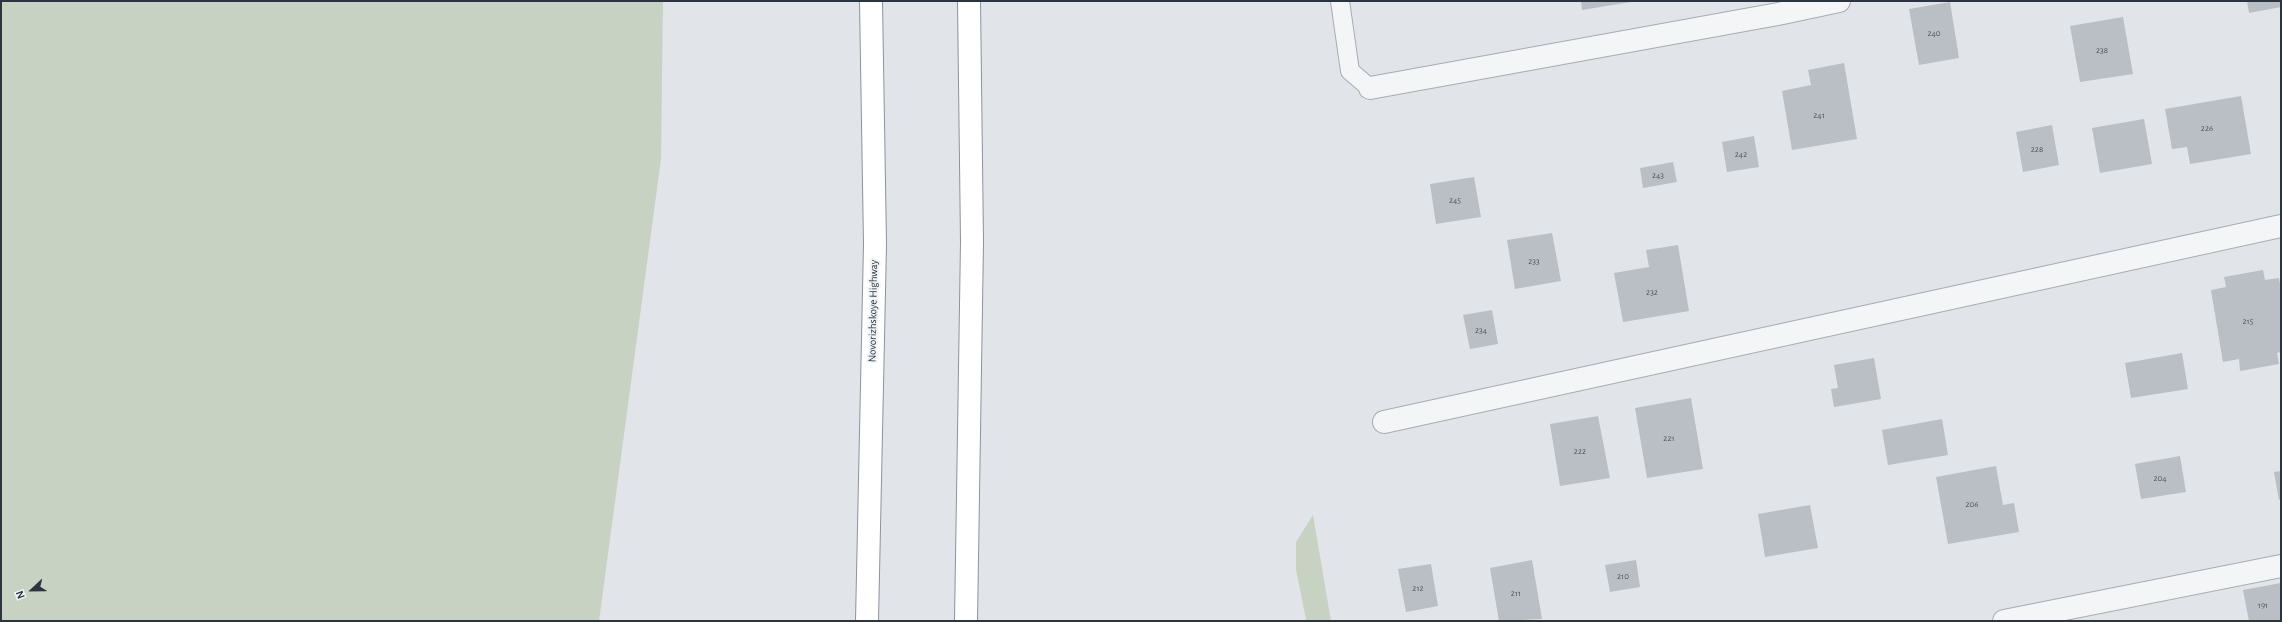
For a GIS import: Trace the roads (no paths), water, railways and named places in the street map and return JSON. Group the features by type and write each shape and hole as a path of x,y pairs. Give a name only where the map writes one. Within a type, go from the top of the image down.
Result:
{"highway":[{"name":"Novorizhskoye Highway","path":"867,621 874,244 870,1"},
{"path":"966,621 972,242 969,1"}],"street":[{"path":"1370,88 1778,14 1839,1"},
{"path":"1384,422 2281,226"},
{"path":"2004,621 2281,566"}],"lane":[{"path":"1340,1 1350,71 1370,88"}]}
